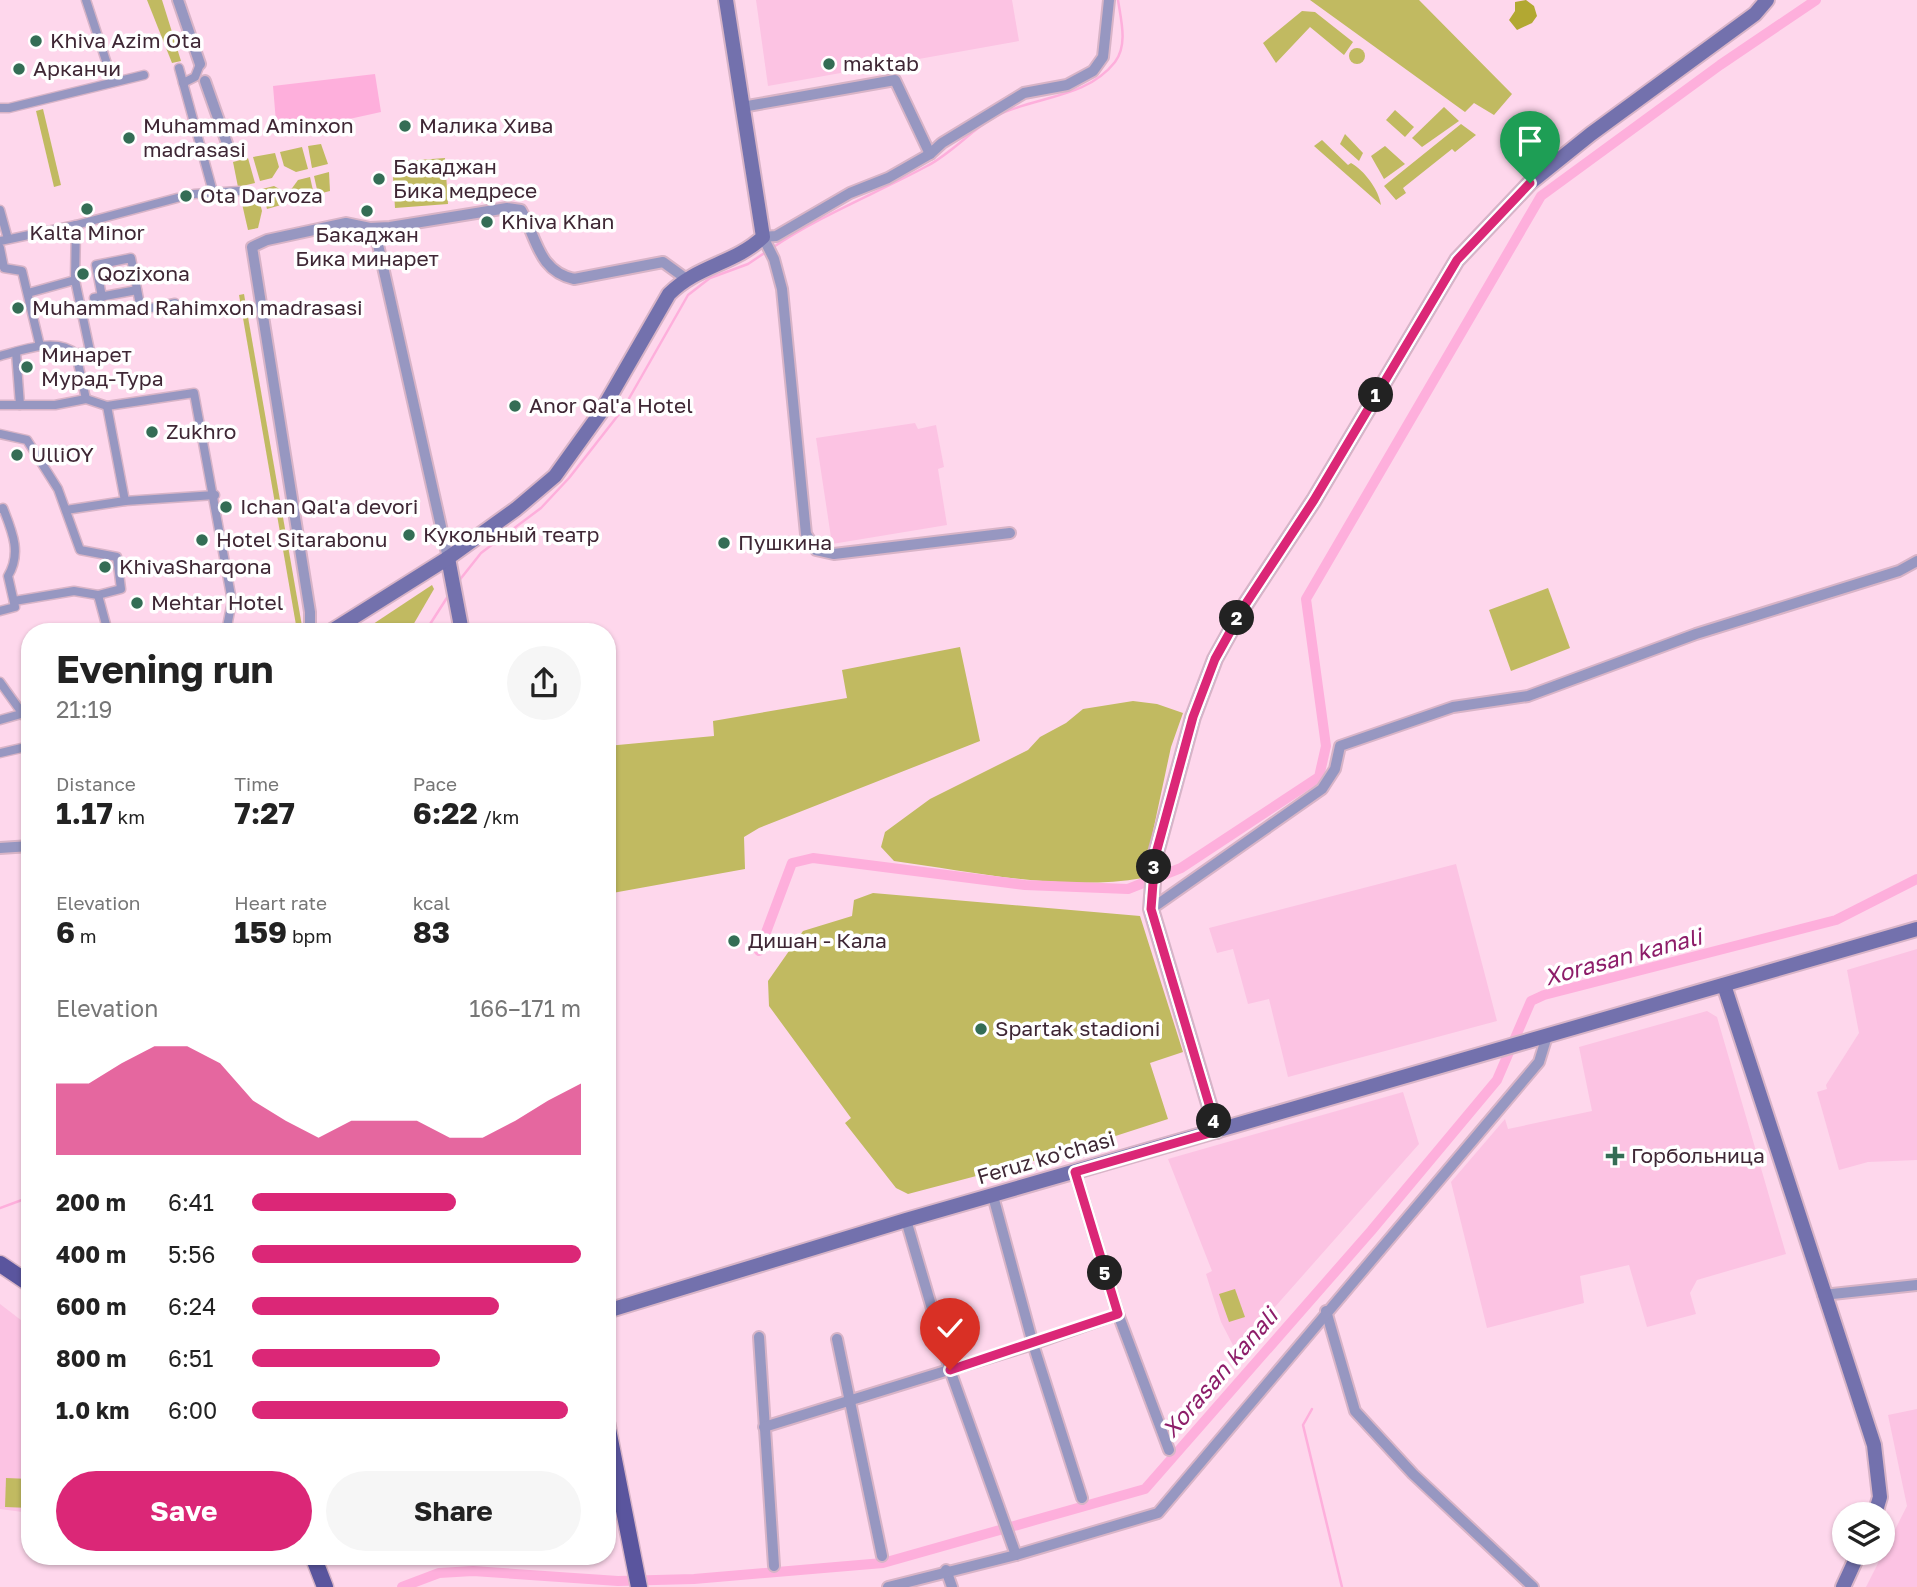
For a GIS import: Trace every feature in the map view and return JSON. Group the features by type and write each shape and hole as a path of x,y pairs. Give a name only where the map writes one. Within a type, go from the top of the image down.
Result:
{"main road":[{"path":"344,623 448,558 516,509 555,476 601,412 669,295 685,278 747,252 764,240 726,0"},
{"path":"1217,1131 1151,909 1150,892 1155,858 1193,717 1215,659 1245,605 1314,500 1457,260 1530,183 1591,134 1755,15 1768,0"},
{"path":"448,558 461,623"},
{"name":"Feruz ko'chasi","path":"616,1308 906,1220 1917,929"},
{"path":"1724,985 1874,1445 1879,1502"},
{"path":"0,1264 21,1278"},
{"path":"616,1469 638,1580"},
{"path":"316,1565 325,1587"},
{"path":"1843,1587 1853,1565"}],"street":[{"path":"86,0 113,82"},
{"path":"178,0 229,149"},
{"path":"1010,533 834,554 816,550 806,534 782,289 773,257 764,240 776,236 850,193 888,178 1024,93 1067,85 1093,71 1103,57 1109,0"},
{"path":"183,83 195,77 200,64"},
{"path":"179,68 213,192"},
{"path":"0,108 144,75"},
{"path":"741,107 895,80 930,154"},
{"path":"194,194 239,191"},
{"path":"0,210 4,240 76,225 177,198"},
{"path":"310,623 252,247 267,240 346,223 370,228 412,225 507,208 521,210 545,264 562,276 574,279 663,262 685,278"},
{"path":"76,225 75,280 90,299"},
{"path":"370,228 377,240 448,558"},
{"path":"0,248 4,268 22,271 40,346"},
{"path":"76,354 90,351 90,299 96,265 131,258 141,310 175,303"},
{"path":"28,293 75,280"},
{"path":"90,299 137,290"},
{"path":"0,356 40,346 70,348 76,354 86,399"},
{"path":"16,352 20,405"},
{"path":"0,405 55,405 86,399 107,407 194,393 215,495 232,601 228,623"},
{"path":"107,407 125,501"},
{"path":"0,434 27,440 58,489 80,550 117,557 121,589 98,595 74,591 14,601"},
{"path":"66,510 125,501 215,495"},
{"path":"0,509 3,508 16,541 13,568 8,576 15,607 0,611"},
{"path":"1151,909 1322,789 1335,769 1340,746 1453,707 1528,696 1696,634 1899,571 1917,562"},
{"path":"98,595 106,623"},
{"path":"0,682 21,714 0,720"},
{"path":"0,753 21,748"},
{"path":"0,848 21,847"},
{"path":"888,1587 946,1570 1016,1555 1158,1513 1539,1062 1547,1036"},
{"path":"1075,1172 1118,1314 1169,1450"},
{"path":"993,1196 1033,1344 1082,1498"},
{"path":"906,1220 950,1370 1016,1555"},
{"path":"1823,1295 1917,1285"},
{"path":"1326,1311 1355,1411 1413,1474 1533,1587"},
{"path":"764,1427 852,1402 1118,1314"},
{"path":"758,1337 774,1566"},
{"path":"837,1339 882,1556"},
{"path":"946,1570 952,1587"}],"shaded area":[{"path":"147,0 162,0 181,61 172,63"},
{"name":"maktab","path":"756,0 1012,0 1019,41 768,86"},
{"path":"1310,0 1419,0 1512,94 1494,115 1474,103 1465,112"},
{"path":"1526,0 1534,6 1537,16 1532,23 1517,30 1509,20 1515,11 1515,2"},
{"path":"1302,11 1315,12 1353,42 1344,55 1310,27 1276,63 1263,43"},
{"path":"1354,48 1360,48 1365,56 1363,62 1354,64 1349,59 1349,53"},
{"path":"375,74 381,112 322,125 321,121 313,123 313,127 290,127 290,131 277,134 273,86"},
{"path":"1444,107 1459,121 1422,147 1412,138"},
{"path":"43,109 61,185 54,187 36,111"},
{"path":"1395,110 1414,127 1405,137 1386,120"},
{"path":"1461,124 1476,135 1455,152 1452,149 1403,188 1406,193 1396,200 1384,186"},
{"path":"1345,134 1363,153 1359,161 1340,144"},
{"path":"1322,140 1348,165 1351,163 1366,175 1381,205 1314,146"},
{"path":"321,144 328,164 312,168 308,146"},
{"path":"1385,146 1405,164 1384,179 1371,156"},
{"path":"302,147 308,169 296,172 284,166 280,152"},
{"path":"275,153 279,167 272,178 260,181 253,157"},
{"path":"248,158 255,183 238,187 233,162"},
{"path":"445,158 448,204 395,208 392,162"},
{"path":"329,172 330,191 318,194 314,176"},
{"path":"310,177 314,195 293,202 290,191 298,180"},
{"path":"274,186 285,192 288,203 267,209 262,189"},
{"path":"257,191 262,211 258,228 248,230 240,195"},
{"path":"244,294 301,623 296,623 239,295"},
{"path":"915,423 918,429 936,425 944,467 938,469 947,525 832,544 816,438"},
{"path":"432,585 434,589 414,623 375,623"},
{"path":"1548,588 1570,648 1511,671 1489,610"},
{"path":"960,647 980,741 759,828 744,837 745,869 616,892 616,745 714,736 713,721 847,698 842,670"},
{"path":"1133,701 1157,704 1183,713 1171,747 1143,878 1081,883 1018,879 894,861 881,847 885,832 930,799 1028,750 1040,737 1066,723 1083,709"},
{"path":"1456,864 1497,1021 1288,1077 1269,999 1248,1004 1233,949 1217,953 1209,928"},
{"name":"Spartak stadioni","path":"873,893 1140,916 1183,1052 1150,1063 1168,1119 1063,1153 908,1194 896,1188 845,1123 851,1118 769,1006 768,981 803,931 852,916 854,900"},
{"path":"1917,949 1917,1160 1868,1162 1839,1170 1817,1092 1827,1089 1826,1085 1859,1033 1847,970"},
{"name":"Горбольница","path":"1707,1011 1717,1017 1786,1254 1697,1280 1690,1293 1696,1314 1647,1327 1629,1265 1580,1276 1584,1303 1487,1328 1451,1182 1505,1119 1508,1129 1592,1111 1579,1047"},
{"path":"1403,1092 1419,1144 1236,1351 1221,1322 1206,1274 1212,1271 1168,1159"},
{"path":"1235,1289 1245,1317 1229,1322 1219,1294"},
{"path":"0,1304 21,1320 21,1512 0,1509"},
{"path":"1917,1409 1917,1587 1866,1587 1877,1565 1895,1565 1895,1530 1907,1506 1888,1415"},
{"path":"6,1478 21,1479 21,1508 5,1507"}],"waterway":[{"path":"772,248 829,215 936,161 996,116 1075,90 1103,74 1115,62 1121,48 1123,32 1118,0"},
{"path":"759,951 792,863 813,858 1025,885 1128,889 1181,868 1319,777 1326,746 1306,599 1541,196 1720,65 1816,0"},
{"path":"458,582 481,553 541,508 569,478 623,409 688,295 710,278 748,264 766,252"},
{"path":"431,623 450,593"},
{"name":"Xorasan kanali","path":"402,1587 439,1573 473,1571 618,1581 694,1579 883,1563 1145,1489 1371,1231 1497,1080 1531,1001 1544,995 1836,920 1917,879"},
{"path":"0,1208 21,1200"},
{"path":"1312,1409 1303,1425 1342,1587"}],"place":[{"name":"Khiva Azim Ota","path":"36,41"},
{"name":"maktab","path":"829,64"},
{"name":"Арканчи","path":"19,69"},
{"name":"Малика Хива","path":"405,126"},
{"name":"Muhammad Aminxon madrasasi","path":"129,138"},
{"name":"Бакаджан Бика медресе","path":"379,179"},
{"name":"Ota Darvoza","path":"186,196"},
{"name":"Kalta Minor","path":"87,209"},
{"name":"Бакаджан Бика минарет","path":"367,211"},
{"name":"Khiva Khan","path":"487,222"},
{"name":"Qozixona","path":"83,274"},
{"name":"Muhammad Rahimxon madrasasi","path":"18,308"},
{"name":"Минарет Мурад-Тура","path":"27,367"},
{"name":"Anor Qal'a Hotel","path":"515,406"},
{"name":"Zukhro","path":"152,432"},
{"name":"UlliOY","path":"17,455"},
{"name":"Ichan Qal'a devori","path":"226,507"},
{"name":"Кукольный театр","path":"409,535"},
{"name":"Hotel Sitarabonu","path":"202,540"},
{"name":"Пушкина","path":"724,543"},
{"name":"KhivaSharqona","path":"105,567"},
{"name":"Mehtar Hotel","path":"137,603"},
{"name":"Дишан - Кала","path":"734,941"},
{"name":"Spartak stadioni","path":"981,1029"},
{"name":"Горбольница","path":"1615,1156"}],"route":[{"path":"950,1370 1118,1314 1075,1172 1217,1131 1151,909 1150,892 1155,857 1193,717 1215,659 1245,605 1314,500 1457,260 1530,183"}]}
